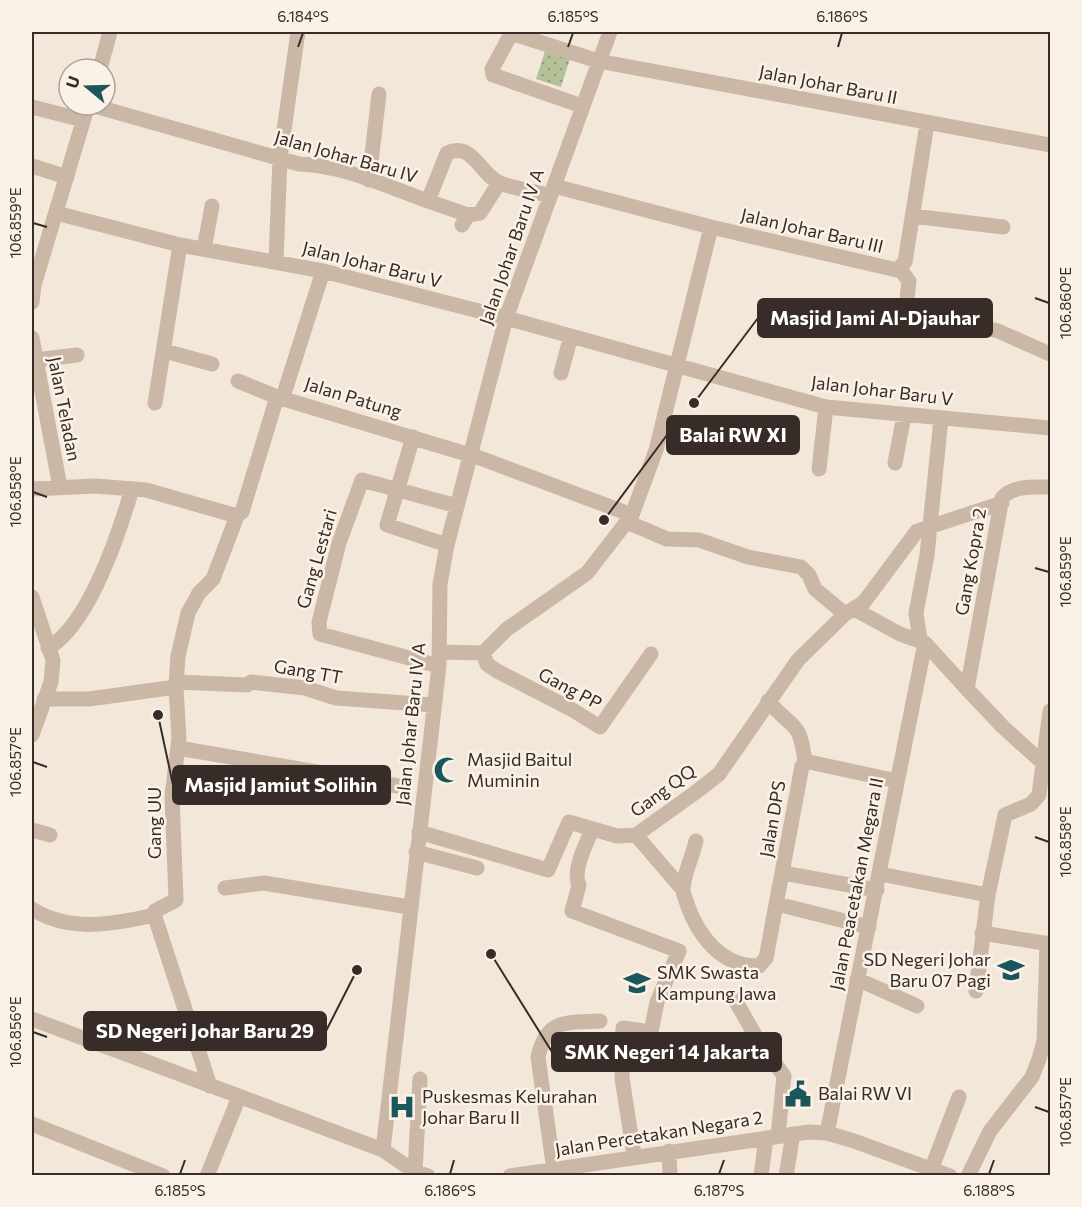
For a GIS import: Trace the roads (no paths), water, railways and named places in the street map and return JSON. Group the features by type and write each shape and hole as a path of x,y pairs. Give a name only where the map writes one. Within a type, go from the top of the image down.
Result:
{"street":[{"path":"103,57 110,32"},
{"path":"276,261 280,158 298,32"},
{"path":"582,106 493,75 492,69 511,32 598,61"},
{"name":"Jalan Johar Baru IV A","path":"383,1150 409,907 440,659 440,584 447,545 506,318 610,32"},
{"name":"Jalan Johar Baru II","path":"598,61 927,124 1050,145"},
{"path":"369,180 379,94"},
{"name":"Jalan Johar Baru IV","path":"32,108 57,109"},
{"path":"32,302 33,284 85,117"},
{"name":"Jalan Johar Baru IV","path":"115,117 299,164 315,164 429,201 447,153 455,150 467,152 499,183 552,191"},
{"name":"Jalan Johar Baru III","path":"552,191 894,269 900,268 905,262 927,124"},
{"path":"32,166 66,177"},
{"path":"429,201 465,220 480,213 499,183"},
{"path":"204,249 212,206"},
{"name":"Jalan Johar Baru V","path":"56,213 180,245 323,271 506,318 826,407 1050,428"},
{"path":"913,216 1003,227"},
{"path":"440,659 483,653 514,624 587,573 630,518 656,450 711,227"},
{"path":"155,403 180,245"},
{"path":"900,268 908,277 909,285 904,326"},
{"path":"238,381 280,397 323,271"},
{"path":"949,320 998,331 1050,354"},
{"path":"561,373 571,336"},
{"path":"33,350 77,355"},
{"name":"Jalan Teladan","path":"33,350 60,487"},
{"path":"165,351 212,364"},
{"name":"Jalan Patung","path":"237,516 242,512 280,397 469,454 630,518 667,539 699,540 758,560 801,567 809,575 815,589 849,612 922,641"},
{"path":"819,469 826,407"},
{"path":"895,463 903,415"},
{"name":"Jalan Peacetakan Megara II","path":"827,1133 877,890 922,641 916,613 927,555 941,419"},
{"path":"413,436 387,525 447,545"},
{"name":"Gang Lestari","path":"440,659 320,634 319,630 339,543 362,480 457,506"},
{"path":"32,489 60,487 146,490 237,516"},
{"name":"Gang Kopra 2","path":"968,687 1002,503 1007,493 1015,490 1050,487"},
{"path":"48,648 60,641 83,610 122,525 132,489"},
{"path":"929,525 1002,503"},
{"name":"Gang UU","path":"155,915 155,911 160,907 176,900 172,796 178,748 176,684 178,656 188,613 199,593 213,579 237,516"},
{"name":"Gang QQ","path":"419,832 548,870 569,822 617,836 636,835 718,774 798,660 849,612 864,602 917,531 929,525"},
{"path":"32,599 53,668 32,735"},
{"path":"922,641 968,687 1003,727 1044,765"},
{"name":"Gang PP","path":"483,653 487,664 497,671 571,709 600,727 651,654"},
{"name":"Gang TT","path":"44,699 89,699 176,684 247,685 251,682 305,688 336,698 434,705"},
{"path":"768,701 792,722 802,735 805,763"},
{"path":"976,991 988,895 1005,815 1036,801 1039,795 1050,711"},
{"path":"178,748 398,786"},
{"name":"Jalan DPS","path":"683,890 690,914 707,943 722,956 747,967 759,966 766,958 805,763 897,781"},
{"path":"32,830 50,835"},
{"path":"592,830 576,880 579,885 572,911 679,951 657,1002 651,1032 623,1028 622,1078 634,1155"},
{"path":"636,835 683,890"},
{"path":"683,890 696,841"},
{"path":"417,852 477,868"},
{"path":"783,873 877,890"},
{"path":"880,874 988,895"},
{"path":"225,888 264,883 409,907"},
{"path":"777,904 869,927"},
{"path":"32,909 67,923 95,926 155,915 210,1086"},
{"path":"968,1176 990,1131 1032,1077 1044,1041 1049,944 982,933"},
{"path":"857,979 917,1006"},
{"path":"735,1000 755,1035 784,1076 779,1136 786,1176"},
{"path":"554,1170 538,1057 541,1046 553,1027 562,1023 600,1021"},
{"path":"33,1025 210,1086 383,1150 412,1172"},
{"path":"412,1172 420,1079"},
{"path":"207,1176 239,1097"},
{"path":"941,1173 959,1097"},
{"path":"32,1124 163,1176"},
{"name":"Jalan Percetakan Negara 2","path":"519,1175 554,1170 594,1169 634,1155 779,1136 827,1133 941,1173"},
{"path":"761,1176 779,1136"},
{"path":"669,1151 669,1176"}],"place":[{"name":"Masjid Jami Al-Djauhar","path":"694,403"},
{"name":"Balai RW XI","path":"604,520"},
{"name":"Masjid Jamiut Solihin","path":"158,715"},
{"name":"Masjid Baitul Muminin","path":"447,770"},
{"name":"SMK Negeri 14 Jakarta","path":"491,954"},
{"name":"SD Negeri Johar Baru 29","path":"357,970"},
{"name":"SD Negeri Johar Baru 07 Pagi","path":"1011,970"},
{"name":"SMK Swasta Kampung Jawa","path":"637,983"},
{"name":"Balai RW VI","path":"798,1094"},
{"name":"Puskesmas Kelurahan Johar Baru II","path":"402,1107"}]}
